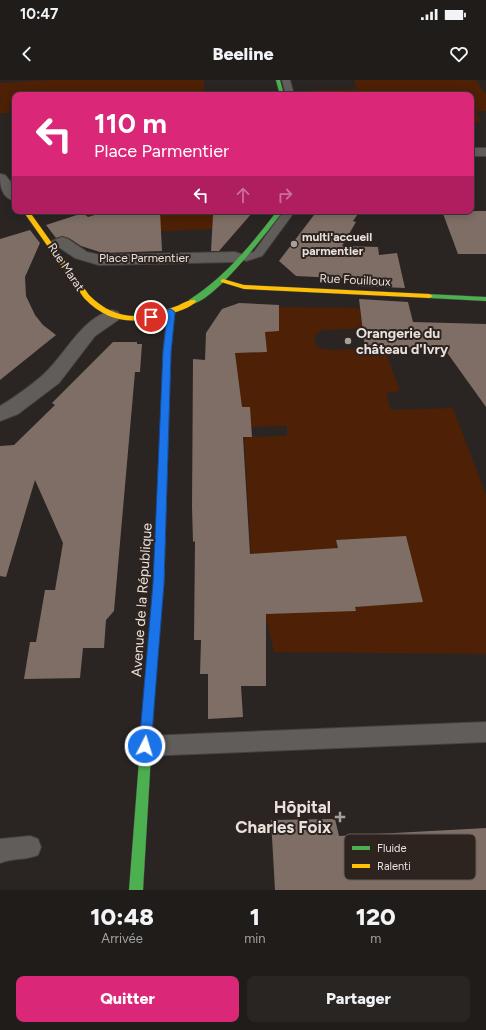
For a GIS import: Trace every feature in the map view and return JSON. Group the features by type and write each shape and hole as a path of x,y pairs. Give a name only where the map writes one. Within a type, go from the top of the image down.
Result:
{"street":[{"path":"278,80 281,92"},
{"path":"474,152 486,152"},
{"path":"0,178 12,193"},
{"name":"Rue Marat","path":"28,214 52,246 86,297 95,307 112,316"},
{"path":"0,414 11,409 52,378 89,332 112,316 138,318 151,317 171,312 188,304 223,281 277,214"},
{"name":"Place Parmentier","path":"58,244 62,242 81,255 99,260 241,257"},
{"name":"Rue Fouilloux","path":"223,281 244,287 486,299"},
{"name":"Avenue de la République","path":"136,890 145,746 158,583 167,352 171,312"}],"lane":[{"path":"286,80 289,92"},
{"path":"241,257 258,254 288,214"},
{"path":"145,746 486,732"},
{"path":"0,852 4,849 30,847"}],"shaded area":[{"path":"46,80 204,80 204,92 12,92 9,113 0,113 0,102 2,98 0,98 0,83"},
{"path":"354,80 476,80 486,95 486,111 476,111 481,122 474,121 474,92 311,92 310,90 357,89"},
{"path":"84,214 219,214 213,215 212,229 140,232 88,217"},
{"path":"279,307 360,308 361,318 375,319 377,328 323,330 316,334 314,338 317,347 327,350 384,348 400,391 386,393 391,410 453,408 486,495 486,654 274,652 251,555 244,437 287,436 287,426 243,427 250,416 250,407 241,407 235,353 267,352 265,332"}],"building":[{"path":"474,211 486,211 486,254 458,254 443,214 474,214"},
{"path":"80,214 84,214 88,217 98,214 160,214 162,251 103,253 81,246 69,238 62,236 56,238 46,225"},
{"path":"251,214 219,251 211,251 213,215"},
{"path":"315,214 358,214 353,221 356,222 342,246 378,247 379,255 397,253 405,288 357,286 356,279 296,276 279,261"},
{"path":"30,230 40,243 25,277 26,296 35,315 43,325 56,335 0,380 0,239"},
{"path":"359,299 408,302 413,322 486,324 486,407 443,347 365,348"},
{"path":"239,303 279,305 279,331 265,332 267,352 235,353 242,407 250,407 252,437 243,437 250,554 338,548 336,540 406,536 423,602 355,607 356,611 266,614 266,686 241,686 243,717 208,719 208,674 200,674 201,640 194,640 195,541 193,542 192,507 193,359 205,360 206,333 222,309"},
{"path":"113,342 137,342 137,344 142,344 140,372 135,372 114,611 106,620 104,648 83,648 80,678 24,679 30,642 36,642 45,590 55,590 63,543 35,480 6,577 0,576 0,446 14,445 55,405 52,403"},
{"path":"335,819 339,836 344,836 344,880 476,880 476,834 376,834 486,828 486,890 275,890 271,820"}],"traffic: fast":[{"path":"278,80 281,92"},
{"path":"192,302 229,273 278,214"},
{"path":"429,296 486,299"},
{"path":"164,445 167,352 171,312"},
{"path":"136,890 151,671"}],"traffic: slow":[{"path":"28,214 86,297 95,306 105,312 117,317 148,317 160,315 192,302"},
{"path":"223,281 244,287 429,296"},
{"path":"151,671 159,583 164,445"}],"place":[{"name":"multi'accueil parmentier","path":"294,244"},
{"name":"Orangerie du château d'Ivry","path":"348,341"},
{"name":"Hôpital Charles Foix","path":"340,817"}],"route":[{"path":"145,746 158,583 168,329 171,312 151,317"}]}
